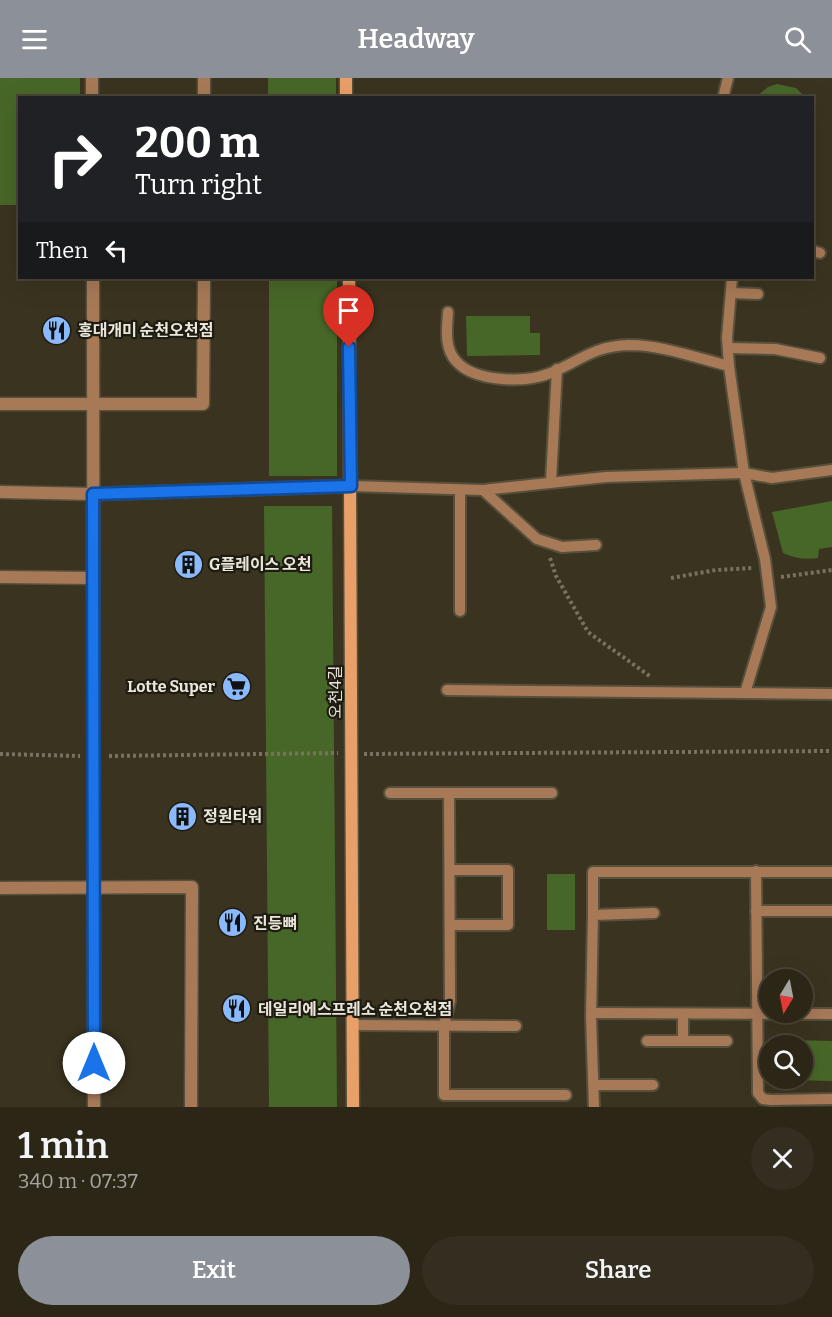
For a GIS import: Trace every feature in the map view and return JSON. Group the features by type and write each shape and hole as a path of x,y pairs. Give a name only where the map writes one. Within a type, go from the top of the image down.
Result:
{"street":[{"path":"92,78 92,96"},
{"path":"204,78 204,96"},
{"path":"346,78 346,96"},
{"path":"93,279 94,1107"},
{"path":"0,404 203,404 204,279"},
{"name":"오천4길","path":"348,279 353,1107"},
{"path":"0,492 93,494 351,486"},
{"path":"0,576 93,578"},
{"path":"0,888 192,887 190,1107"}],"lane":[{"path":"724,96 728,78"},
{"path":"732,279 729,366 744,473 766,568 771,607 745,693"},
{"path":"731,293 758,294"},
{"path":"448,312 446,338 456,361 484,378 536,376 557,369 591,351 630,345 682,354 729,366"},
{"path":"728,348 775,349 820,358"},
{"path":"551,481 557,369"},
{"path":"351,486 483,490 551,481 744,473 772,478 832,470"},
{"path":"460,490 460,611"},
{"path":"483,490 537,538 562,547 596,545"},
{"path":"447,690 832,694"},
{"path":"390,793 552,793"},
{"path":"449,793 450,1001 444,1025 444,1095 566,1095"},
{"path":"450,870 508,870 508,925 450,925"},
{"path":"756,871 758,1094 763,1099 771,1100 832,1099"},
{"path":"594,1107 591,1013 593,872 832,872"},
{"path":"756,911 832,911"},
{"path":"593,915 654,914"},
{"path":"591,1013 832,1014"},
{"path":"682,1014 683,1041"},
{"path":"353,1025 516,1026"},
{"path":"647,1041 727,1041"},
{"path":"594,1085 653,1085"}],"path":[{"path":"547,542 556,576 588,632 626,662 677,693"},
{"path":"671,578 716,570 766,568"},
{"path":"768,579 832,570"},
{"path":"0,754 94,756 832,751"}],"green space":[{"path":"0,78 80,78 80,96 18,96 18,205 0,205"},
{"path":"268,78 336,78 336,96 268,96"},
{"path":"777,84 796,88 804,96 757,96 768,87"},
{"path":"269,279 337,279 337,476 269,476"},
{"path":"466,316 530,316 530,333 540,333 540,355 467,356"},
{"path":"832,501 832,547 819,549 818,558 800,558 783,553 772,512"},
{"path":"264,506 332,506 337,1107 269,1107"},
{"path":"547,874 575,874 575,930 547,930"},
{"path":"813,1041 832,1041 832,1081 813,1081"}],"place":[{"name":"홍대개미 순천오천점","path":"57,330"},
{"name":"G플레이스 오천","path":"188,564"},
{"name":"Lotte Super","path":"236,686"},
{"name":"정원타워","path":"182,816"},
{"name":"진등뼈","path":"232,923"},
{"name":"데일리에스프레소 순천오천점","path":"237,1009"}],"route":[{"path":"94,1063 93,494 351,486 349,347"}]}
